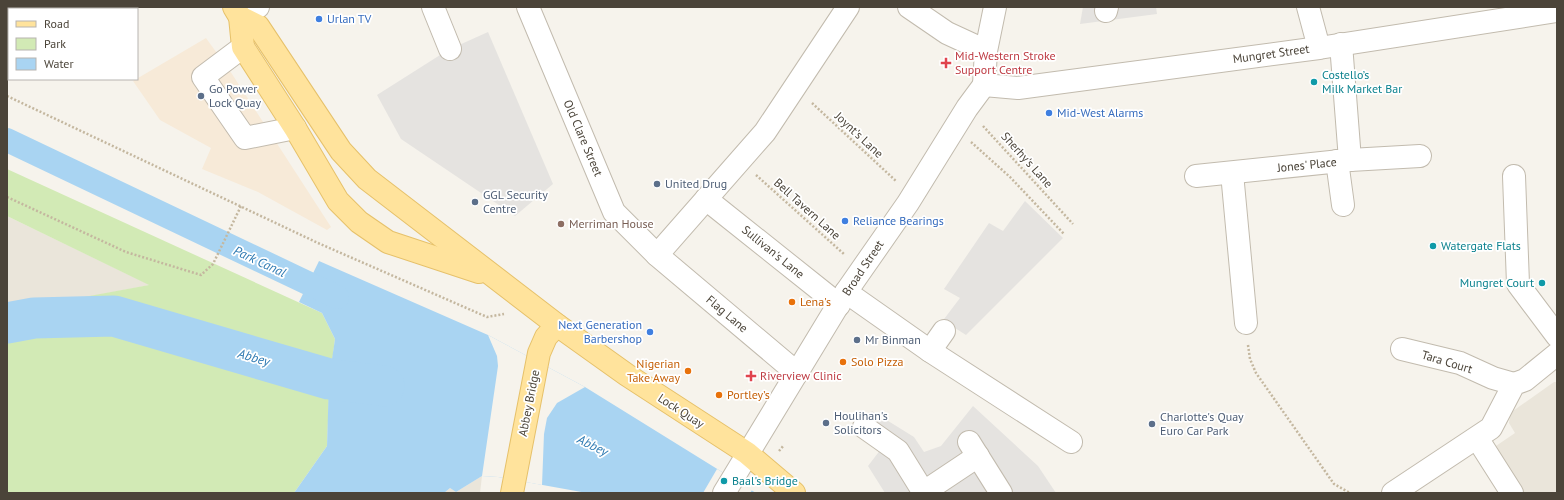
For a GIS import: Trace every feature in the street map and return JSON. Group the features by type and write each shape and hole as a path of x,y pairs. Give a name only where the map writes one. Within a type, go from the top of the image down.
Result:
{"main road":[{"path":"244,10 243,47 338,200 360,222 388,242 496,277"},
{"name":"Lock Quay","path":"244,10 258,26 341,151 367,179 557,325 627,375 747,454 794,493"},
{"name":"Abbey Bridge","path":"512,489 539,353 546,337 557,325"}],"street":[{"path":"433,7 450,49"},
{"name":"Old Clare Street","path":"528,7 614,212 657,255"},
{"path":"657,255 765,132 848,7"},
{"path":"908,7 947,33 986,51"},
{"path":"984,85 986,51 995,7"},
{"path":"1308,7 1319,48"},
{"name":"Mungret Street","path":"984,85 1018,88 1319,48 1557,11"},
{"name":"Jones' Place","path":"1196,176 1343,161 1341,44"},
{"path":"243,47 202,76 245,138 294,128"},
{"name":"Broad Street","path":"747,454 842,298 954,131 967,108 984,85"},
{"path":"1343,205 1343,161 1420,156"},
{"path":"1232,173 1246,322"},
{"path":"1514,176 1518,284 1557,336"},
{"name":"Sullivan's Lane","path":"706,199 842,298 930,351 1071,442"},
{"name":"Flag Lane","path":"657,255 797,373"},
{"path":"930,351 944,331"},
{"name":"Tara Court","path":"1402,349 1460,363 1493,378 1514,384"},
{"path":"1393,493 1491,428 1514,384 1525,380 1557,354"},
{"path":"864,427 898,451 924,493 973,449 1001,493"},
{"path":"1477,438 1512,493"},
{"path":"729,484 747,454"}],"path":[{"name":"Joynt's Lane","path":"794,88 898,183 913,192"},
{"path":"7,96 318,243 487,317 505,313"},
{"name":"Sherhy's Lane","path":"967,108 1073,224"},
{"path":"954,131 974,144 1005,172 1064,234"},
{"name":"Bell Tavern Lane","path":"740,161 861,270"},
{"path":"7,197 126,252 201,275 213,264 241,206"},
{"path":"1246,322 1250,359 1256,373 1334,484 1350,493"}],"shaded area":[{"path":"1083,7 1156,7 1157,14 1080,24"},
{"path":"488,32 553,184 515,216 401,139 377,95 448,50"},
{"path":"206,38 232,74 331,227 327,230 258,192 202,169 211,148 160,120 133,81 138,80 138,78"},
{"path":"1025,201 1063,238 966,335 955,328 950,335 938,327 960,298 944,289 989,223 1003,231"},
{"path":"7,216 150,285 7,312"},
{"path":"1554,382 1557,382 1557,493 1523,493 1493,448 1515,433 1509,423 1510,413"},
{"path":"973,406 1038,466 1056,493 885,493 868,466 881,449 856,431 872,411 914,437 924,452 941,446"},
{"path":"482,476 480,493 444,493 450,488 456,492"}],"green space":[{"path":"7,169 322,313 335,339 332,362 73,299 149,285 7,216"},
{"path":"130,327 329,396 327,446 294,493 7,493 7,335"}],"water":[{"path":"319,261 488,335 585,387 756,493 587,493 498,477 482,476 456,492 450,488 444,493 294,493 327,446 329,379 335,339 322,313 299,302"}],"pier":[{"path":"488,335 585,387 557,403 547,418 544,434 542,485 498,477 482,476 498,366 497,356"},
{"name":"Baal's Bridge","path":"717,469 752,490 750,493 703,493"}],"waterway":[{"name":"Park Canal","path":"7,140 337,297"},
{"name":"Abbey","path":"7,323 34,318 114,316 329,379 384,386"}],"place":[{"name":"Urlan TV","path":"319,19"},
{"name":"Mid-Western Stroke Support Centre","path":"946,63"},
{"name":"Costello’s Milk Market Bar","path":"1314,82"},
{"name":"Go Power Lock Quay","path":"201,96"},
{"name":"Mid-West Alarms","path":"1049,113"},
{"name":"United Drug","path":"657,184"},
{"name":"GGL Security Centre","path":"475,202"},
{"name":"Reliance Bearings","path":"845,221"},
{"name":"Merriman House","path":"561,224"},
{"name":"Watergate Flats","path":"1433,246"},
{"name":"Mungret Court","path":"1542,283"},
{"name":"Lena's","path":"792,302"},
{"name":"Next Generation Barbershop","path":"650,332"},
{"name":"Mr Binman","path":"857,340"},
{"name":"Solo Pizza","path":"843,362"},
{"name":"Nigerian Take Away","path":"688,371"},
{"name":"Riverview Clinic","path":"751,376"},
{"name":"Portley’s","path":"719,395"},
{"name":"Houlihan's Solicitors","path":"826,423"},
{"name":"Charlotte's Quay Euro Car Park","path":"1152,424"},
{"name":"Baal's Bridge","path":"724,481"}]}
